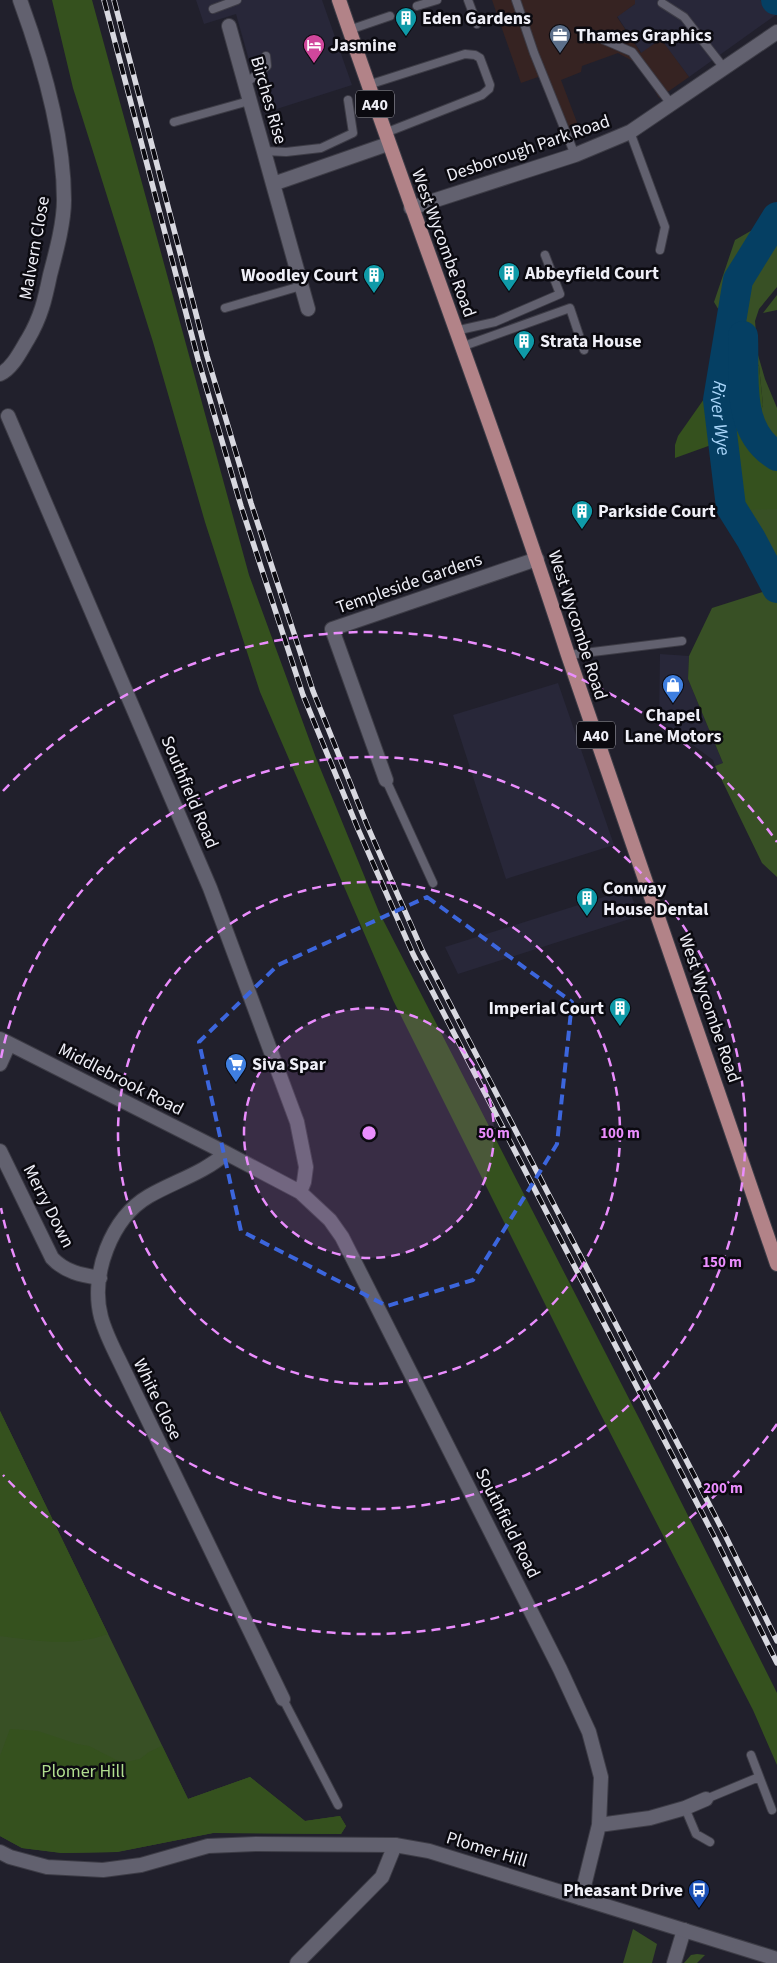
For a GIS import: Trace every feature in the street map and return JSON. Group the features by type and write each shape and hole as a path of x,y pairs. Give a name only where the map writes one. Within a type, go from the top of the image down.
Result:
{"main road":[{"name":"West Wycombe Road","path":"339,0 537,559 568,655 777,1264"}],"street":[{"name":"Malvern Close","path":"0,374 16,358 39,321 56,250 64,201 61,155 54,120 39,57 20,0"},
{"name":"Birches Rise","path":"229,26 308,309"},
{"name":"Desborough Park Road","path":"412,208 576,155 630,132 775,33"},
{"path":"273,184 387,139"},
{"name":"Southfield Road","path":"8,416 214,897 297,1122 306,1167 304,1182 300,1192"},
{"name":"Templeside Gardens","path":"386,780 332,629 537,559"},
{"path":"0,1064 5,1041"},
{"name":"Middlebrook Road","path":"5,1041 226,1152"},
{"name":"Merry Down","path":"0,1151 52,1258 59,1266 69,1271 100,1278"},
{"name":"Southfield Road","path":"226,1152 300,1192 330,1220 342,1237 560,1670 589,1732 601,1777 599,1825 581,1898"},
{"name":"White Close","path":"226,1152 207,1167 149,1196 134,1208 120,1225 104,1257 98,1296 101,1316 108,1336 284,1700"},
{"path":"599,1825 650,1818 685,1808 706,1799"},
{"name":"Plomer Hill","path":"0,1852 10,1857 47,1867 104,1870 141,1865 208,1846 256,1844 395,1846 429,1851 777,1959"},
{"path":"297,1963 382,1876 395,1846"},
{"path":"674,1963 684,1930"}],"lane":[{"path":"213,9 237,0"},
{"path":"417,6 437,0"},
{"path":"468,0 476,24"},
{"path":"516,0 534,53 576,155"},
{"path":"662,3 684,16 724,68"},
{"path":"349,30 390,16"},
{"path":"588,33 632,52 671,104"},
{"path":"368,85 465,54 471,54 480,58 490,85 489,89 482,95 387,139"},
{"path":"245,84 267,66 266,56"},
{"path":"264,151 286,152 321,148 353,132 348,100"},
{"path":"174,122 250,101"},
{"path":"630,132 665,227 660,250"},
{"path":"455,331 495,322 560,294 545,255"},
{"path":"225,308 301,286"},
{"path":"461,347 570,308 584,350"},
{"path":"568,655 682,641"},
{"path":"386,780 433,883"},
{"path":"284,1700 338,1805"},
{"path":"751,1756 772,1810"},
{"path":"706,1799 759,1777"},
{"path":"685,1808 696,1834 710,1842"}],"highlighted area":[{"path":"427,897 572,1002 557,1144 473,1280 387,1306 241,1231 199,1042 278,965"}],"shaded area":[{"path":"196,0 322,0 352,85 264,113 236,14 204,24"},
{"path":"492,0 635,0 635,4 617,17 641,53 661,39 689,77 659,98 640,65 618,53 582,66 581,72 561,80 581,133 565,139 541,76 521,83"},
{"path":"635,0 760,0 777,10 777,14 689,77 661,40 642,54 617,16 635,4"},
{"path":"660,654 689,656 688,679 723,763 715,766 713,760 659,720"},
{"path":"558,683 614,845 506,879 453,715"},
{"path":"629,889 639,916 458,974 445,947"}],"green space":[{"path":"52,0 92,0 249,575 316,758 379,912 642,1424 777,1693 777,1765 753,1710 585,1384 393,1000 260,692 205,522 153,342 73,88"},
{"path":"777,204 777,287 759,309 755,321 758,355 765,379 777,408 777,444 758,418 763,405 759,366 736,339 714,302 735,240 761,225"},
{"path":"777,295 777,310 763,313"},
{"path":"733,337 759,366 763,405 758,418 777,444 777,509 738,510 733,485 732,446 721,386"},
{"path":"728,361 735,370 777,474 777,579 738,510 733,485 732,446 721,386"},
{"path":"711,389 717,401 725,440 675,458 675,445 678,436"},
{"path":"772,589 777,598 777,877 762,863 715,766 723,763 688,679 689,656 712,608"},
{"name":"Plomer Hill","path":"0,1411 188,1799 250,1777 305,1821 340,1816 346,1826 341,1834 213,1833 117,1852 62,1853 22,1848 0,1836"},
{"path":"0,1411 108,1634 68,1642 0,1636"},
{"path":"10,1729 38,1731 89,1746 122,1763 140,1759 162,1746 188,1799 250,1777 305,1821 340,1816 346,1826 341,1834 213,1833 117,1852 62,1853 22,1848 0,1836 0,1756"},
{"path":"633,1929 657,1944 652,1963 623,1963"},
{"path":"691,1955 705,1955 697,1963 684,1963"}],"waterway":[{"name":"River Wye","path":"777,217 738,280 718,400 731,507 751,539 777,588"},
{"path":"743,336 745,402 748,417 754,432 764,445 777,456"}],"railway":[{"path":"104,0 198,359 241,506 303,695 358,829 413,954 716,1540 777,1663"},
{"path":"114,0 207,356 251,503 313,691 367,825 422,950 725,1535 777,1641"}],"place":[{"name":"Eden Gardens","path":"406,37"},
{"name":"Thames Graphics","path":"560,54"},
{"name":"Jasmine","path":"314,64"},
{"name":"Abbeyfield Court","path":"509,292"},
{"name":"Woodley Court","path":"374,294"},
{"name":"Strata House","path":"524,360"},
{"name":"Parkside Court","path":"582,530"},
{"name":"Chapel Lane Motors","path":"673,704"},
{"name":"Conway House Dental","path":"587,917"},
{"name":"Imperial Court","path":"620,1027"},
{"name":"Siva Spar","path":"236,1083"},
{"name":"Pheasant Drive","path":"699,1909"}]}
